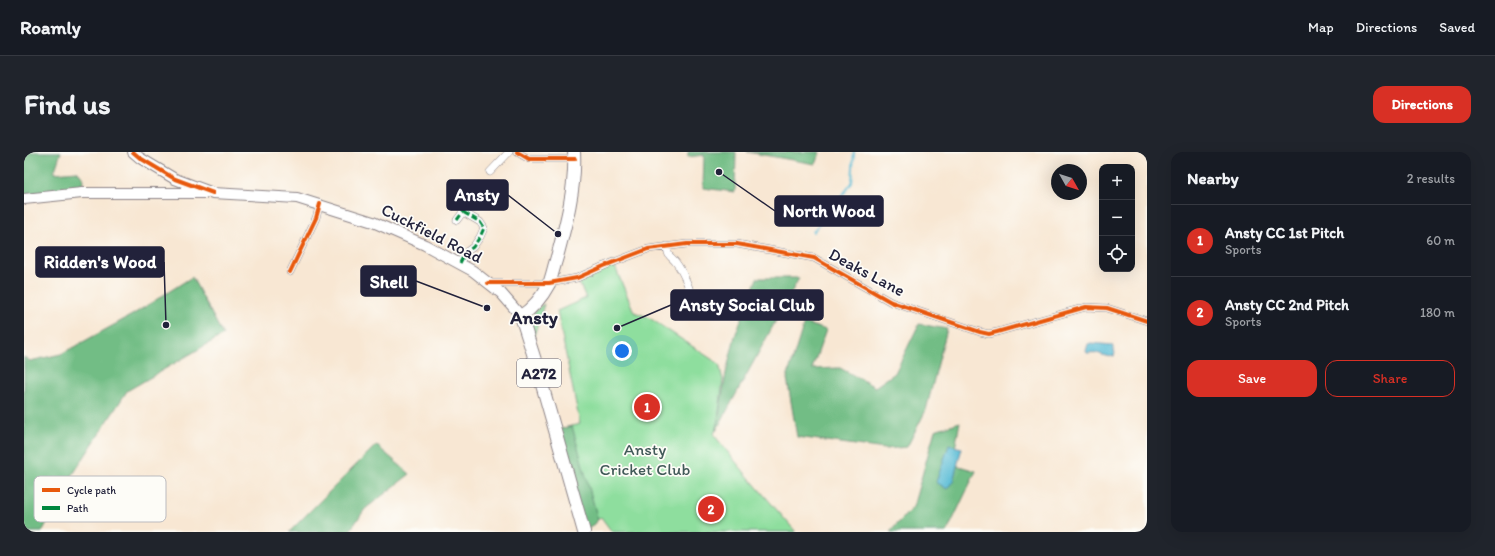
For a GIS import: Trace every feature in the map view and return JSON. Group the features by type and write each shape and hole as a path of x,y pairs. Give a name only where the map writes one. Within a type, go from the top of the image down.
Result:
{"highway":[{"path":"521,316 530,310 537,302 549,283 565,229 574,177 574,156"},
{"name":"Cuckfield Road","path":"521,316 584,532"}],"main road":[{"name":"Cuckfield Road","path":"133,152 187,188 213,193 297,198 320,204 373,222 425,245 460,263 502,294 521,316"},
{"path":"24,199 82,193 187,188"}],"street":[{"path":"490,172 509,152"},
{"path":"517,152 529,159 574,156"},
{"path":"457,220 471,201"},
{"path":"290,272 316,218 320,204"},
{"path":"460,263 465,252 473,247 480,238 484,228 480,222 463,212"},
{"name":"Deaks Lane","path":"488,283 549,283 577,278 648,249 686,244 737,244 814,258 891,302 989,334 1086,307 1107,308 1147,321"},
{"path":"667,246 668,255 677,263 691,294 692,302"},
{"path":"682,304 692,302 706,305"}],"green space":[{"path":"24,152 61,152 54,173 77,171 83,178 82,193 24,199"},
{"path":"688,152 736,152 735,192 703,188 704,155 688,157"},
{"path":"747,152 820,152 815,164"},
{"name":"Ansty Cricket Club","path":"613,262 634,312 648,317 719,364 723,380 718,419 714,435 796,532 612,532 601,517 585,532 555,430 580,424 557,311 586,298 577,278"},
{"path":"192,277 223,335 127,391 72,476 34,476 34,522 47,522 42,532 24,532 24,357 30,361 61,354 132,315"},
{"path":"757,278 799,278 716,431 726,373 735,336"},
{"path":"544,304 533,339 531,324 533,315 539,307"},
{"path":"804,323 826,330 812,369 840,368 875,387 895,373 919,324 947,329 926,410 907,447 885,449 797,437 787,378"},
{"path":"960,422 952,464 976,471 947,532 890,532 913,507 935,430"},
{"path":"572,426 598,520 585,532 555,430"},
{"path":"376,445 410,474 365,509 349,532 289,532"}],"water":[{"path":"1088,344 1112,345 1115,353 1114,356 1112,357 1095,353 1087,353 1086,351"},
{"path":"949,445 962,448 953,481 947,489 936,482"}],"waterway":[{"path":"813,232 852,183 854,152"}],"marked path":[{"path":"457,220 471,201"},
{"path":"460,263 465,253 473,247 480,237 484,228 480,222 463,212"}],"cycle path":[{"path":"133,152 140,158 175,179 213,193"},
{"path":"517,152 529,159 575,159"},
{"path":"290,272 316,218 320,204"},
{"path":"488,283 549,283 577,278 648,249 687,244 737,244 814,258 891,302 989,334 1086,307 1107,308 1147,321"}],"place":[{"name":"North Wood","path":"719,172"},
{"name":"Ansty","path":"558,234"},
{"name":"Shell","path":"487,308"},
{"name":"Ridden's Wood","path":"166,325"},
{"name":"Ansty Social Club","path":"617,328"},
{"name":"Ansty CC 1st Pitch","path":"647,407"},
{"name":"Ansty CC 2nd Pitch","path":"711,509"}],"district":[{"name":"Ansty","path":"534,317"}]}
